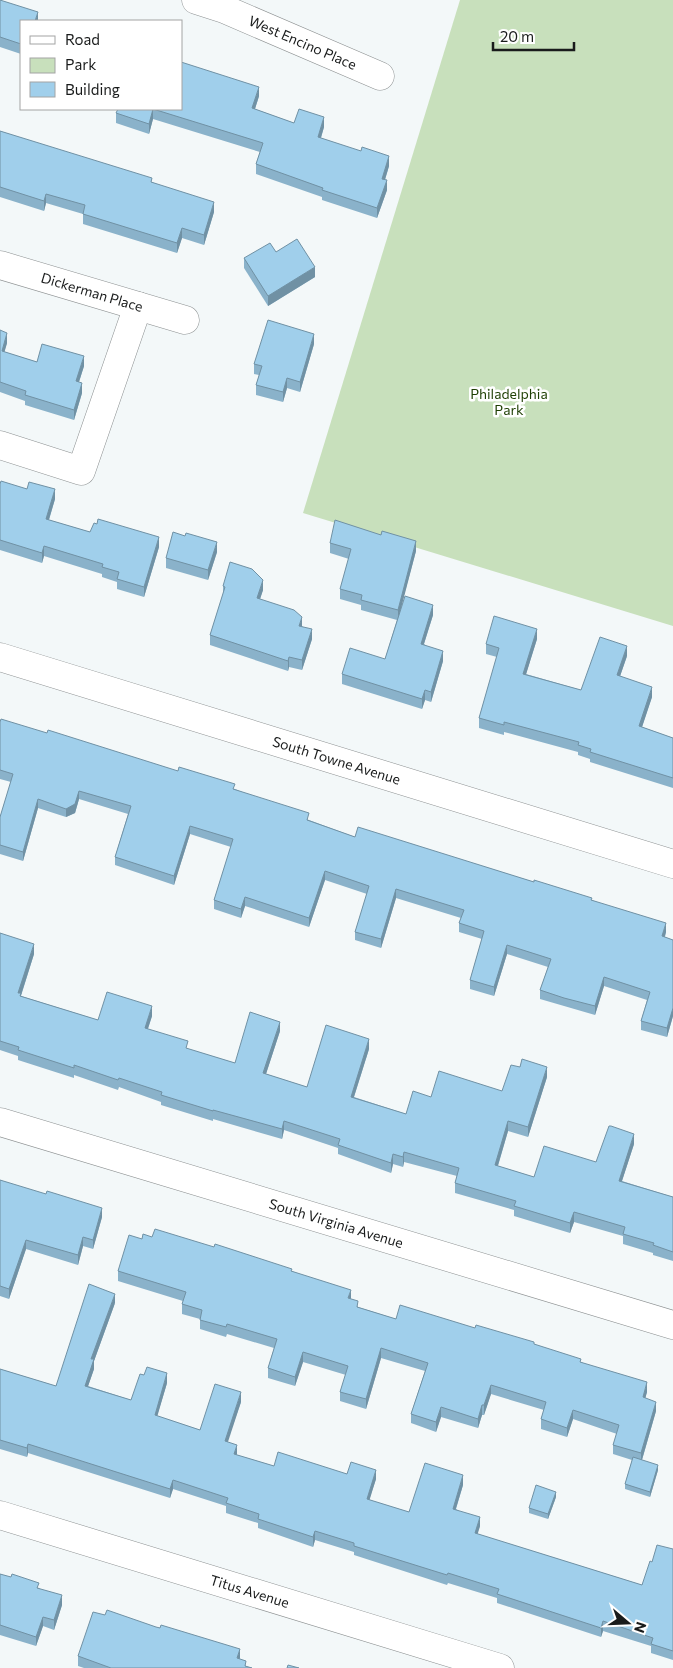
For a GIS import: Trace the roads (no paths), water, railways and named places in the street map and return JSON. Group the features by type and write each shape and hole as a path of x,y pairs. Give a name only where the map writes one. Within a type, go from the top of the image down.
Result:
{"street":[{"name":"West Encino Place","path":"196,0 224,9 380,76"},
{"name":"Dickerman Place","path":"0,264 185,320"},
{"path":"0,445 81,471 138,306"},
{"name":"South Towne Avenue","path":"0,657 673,864"},
{"name":"South Virginia Avenue","path":"0,1122 673,1326"},
{"name":"Titus Avenue","path":"0,1514 500,1668"}],"park label":[{"name":"Philadelphia Park","path":"509,402"}]}
